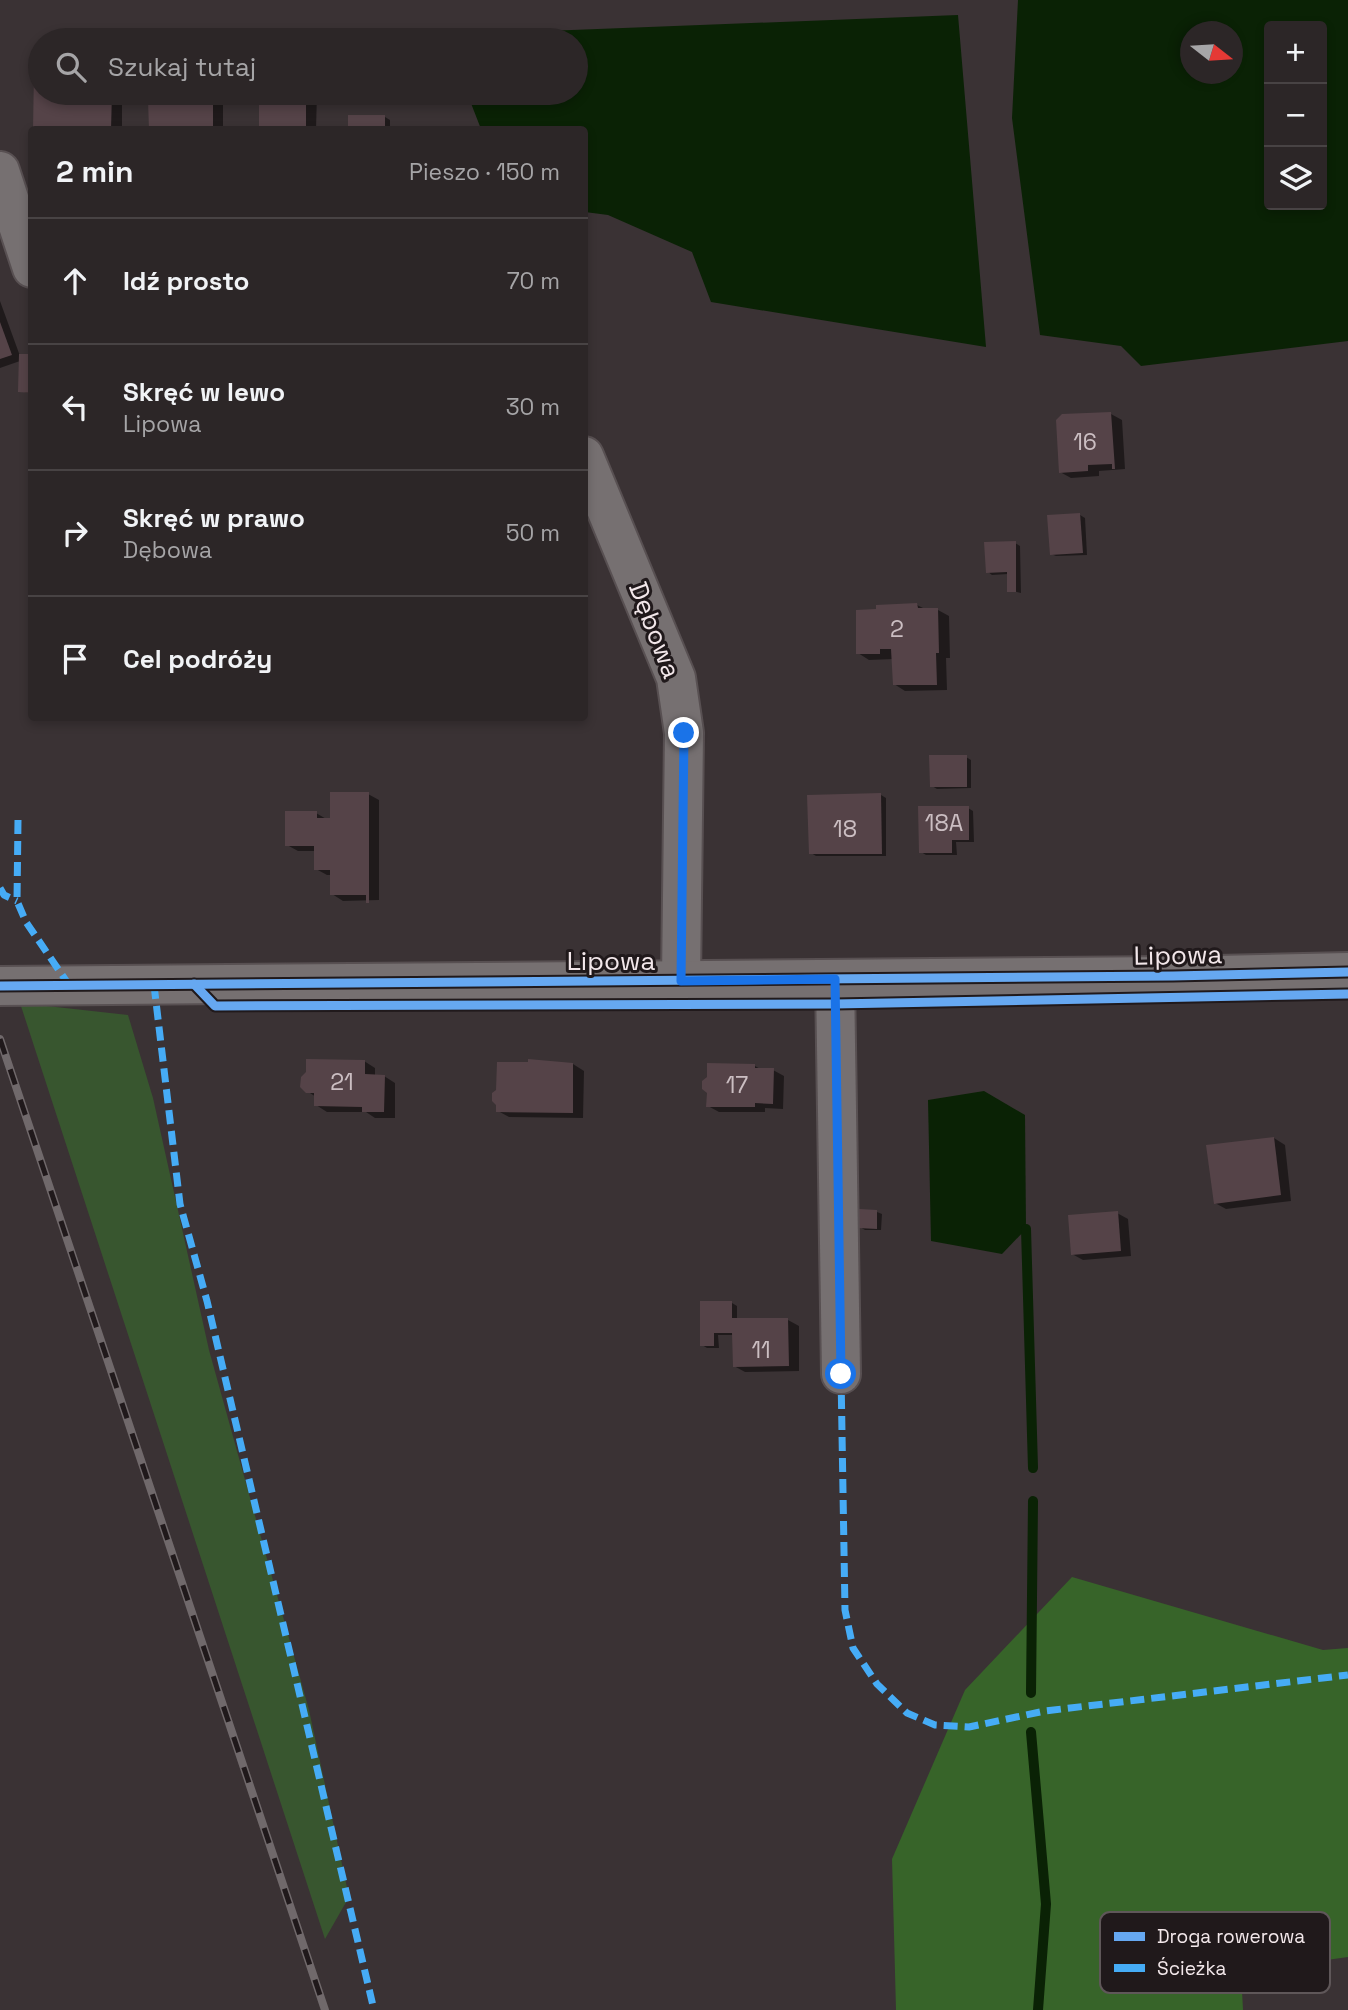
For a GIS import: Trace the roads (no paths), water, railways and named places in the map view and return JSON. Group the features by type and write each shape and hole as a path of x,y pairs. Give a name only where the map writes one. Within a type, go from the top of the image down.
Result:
{"street":[{"path":"0,171 24,219 28,244"},
{"name":"Dębowa","path":"588,466 676,678 684,733 681,981"},
{"name":"Lipowa","path":"0,986 1173,976 1348,972"},
{"path":"835,979 841,1374"}],"waterway":[{"path":"1026,1229 1033,1468"},
{"path":"1031,1693 1033,1501"},
{"path":"1031,1732 1046,1904 1038,2010"}],"railway":[{"path":"0,1039 325,2010"}]}
